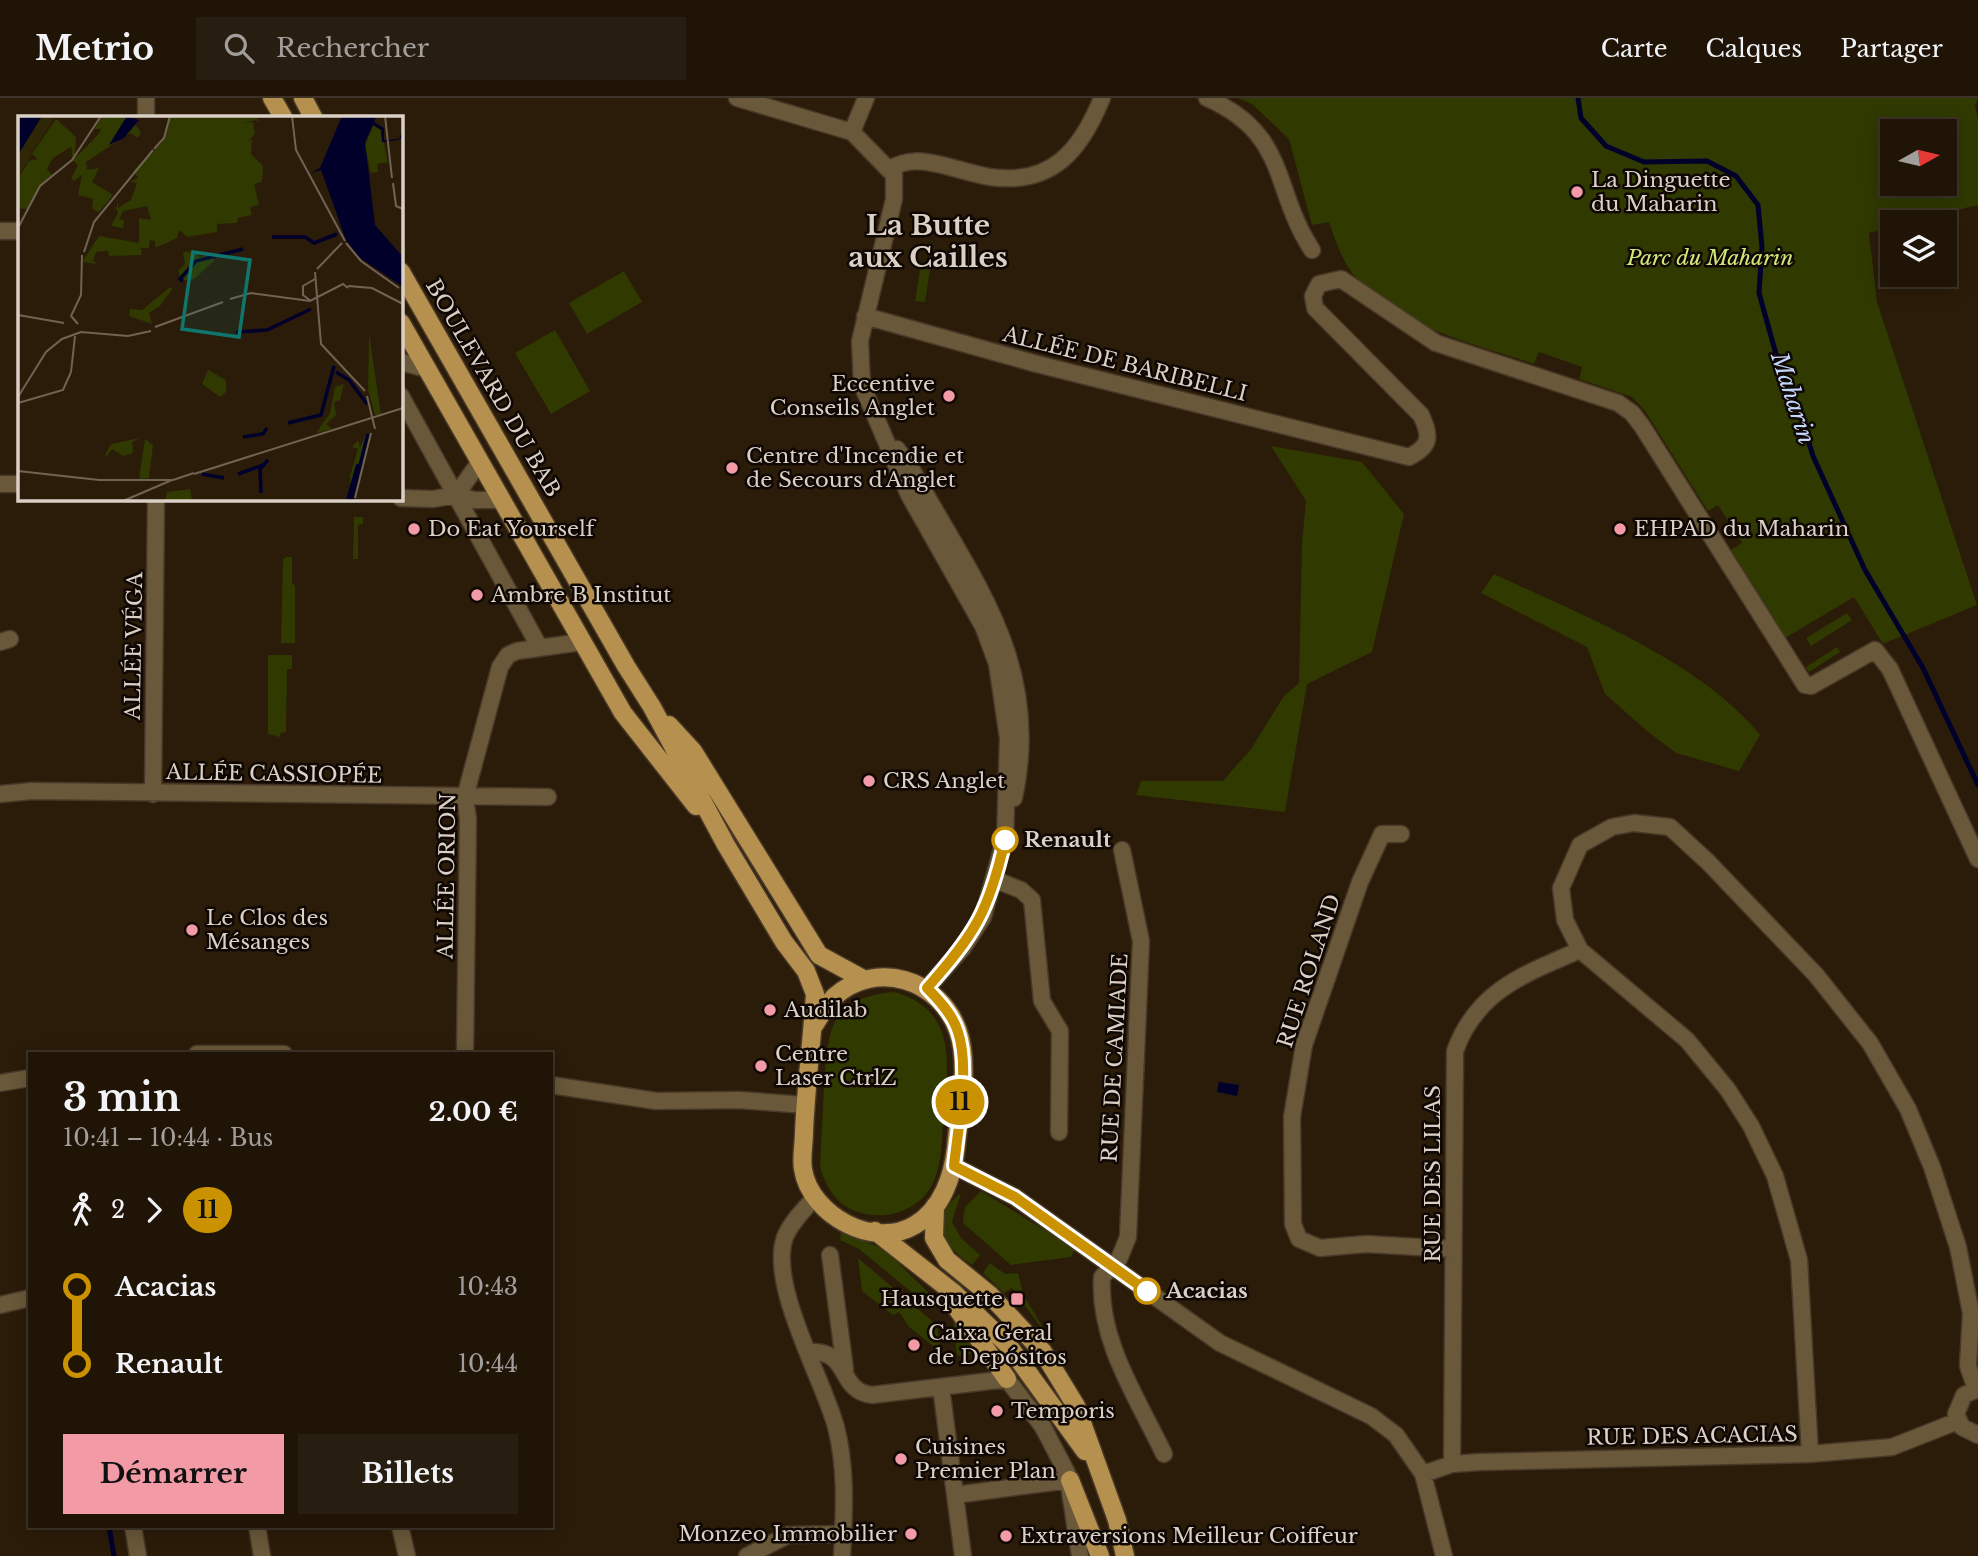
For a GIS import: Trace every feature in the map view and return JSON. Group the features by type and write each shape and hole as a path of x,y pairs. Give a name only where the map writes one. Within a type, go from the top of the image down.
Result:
{"main road":[{"path":"272,98 282,116"},
{"path":"303,98 312,116"},
{"name":"BOULEVARD DU BAB","path":"402,274 626,667 652,706 726,845 784,942 806,971 815,994 813,1027"},
{"path":"402,330 428,369 499,500 623,712 726,845"},
{"name":"BOULEVARD DU BAB","path":"652,706 693,751 819,955 863,979"},
{"path":"880,976 905,979 927,988 941,1002 958,1030 963,1058 954,1166 935,1206 915,1225 875,1231 839,1222 814,1198 803,1170 805,1105 813,1027 833,997 863,979 880,976"},
{"path":"935,1206 934,1238 947,1260 990,1295 1043,1352 1076,1406 1117,1520 1125,1556"},
{"path":"875,1231 936,1279 1008,1345 1096,1466"},
{"path":"936,1279 1007,1379"},
{"path":"1070,1480 1100,1556"}],"street":[{"path":"146,98 146,116"},
{"path":"737,98 852,132 890,169 896,182 860,341 862,385 909,495 983,626 997,664 1008,738 1005,841 996,880 983,917 961,949 927,988"},
{"path":"852,132 866,98"},
{"path":"890,169 898,163 921,161 988,177 1014,178 1035,173 1072,154 1089,131 1102,98"},
{"path":"1207,98 1241,117 1258,132 1276,163 1303,236 1312,250"},
{"path":"0,231 18,231"},
{"name":"ALLÉE DE BARIBELLI","path":"865,316 1023,360 1409,457 1423,450 1429,443 1429,431 1421,415 1315,308 1313,296 1319,284 1341,279 1352,283 1389,314 1436,343 1618,403 1632,413 1805,685 1811,686 1875,650 1890,669 1978,859"},
{"path":"402,362 428,369"},
{"path":"402,398 540,648"},
{"path":"456,495 479,463"},
{"path":"0,484 18,484"},
{"path":"402,498 433,499 456,495 474,500 499,500"},
{"name":"ALLÉE VÉGA","path":"153,794 156,500"},
{"name":"ALLÉE ORION","path":"465,1052 468,818 465,797 500,667 508,655 582,642"},
{"name":"ALLÉE CASSIOPÉE","path":"0,794 32,791 548,797"},
{"path":"1810,1454 1799,1260 1774,1176 1751,1126 1728,1090 1687,1040 1580,950 1565,920 1562,888 1580,845 1612,827 1634,823 1670,827 1708,862 1816,975 1870,1043 1908,1109 1932,1167 1963,1273 1971,1313 1969,1366 1977,1389 1959,1400 1958,1421 1968,1432 1978,1435"},
{"name":"RUE ROLAND","path":"1401,834 1382,834 1360,882 1304,1045 1292,1117 1293,1224 1299,1239 1320,1248 1366,1244 1453,1249"},
{"name":"RUE DE CAMIADE","path":"1122,850 1141,941 1128,1237 1119,1259 1102,1278 1107,1336 1164,1454"},
{"path":"996,880 1021,890 1032,900 1042,1001 1060,1031 1059,1132"},
{"name":"RUE DES LILAS","path":"1452,1464 1452,1104 1455,1051 1461,1035 1498,989 1580,950"},
{"path":"0,1083 28,1078"},
{"path":"553,1085 656,1101 739,1100 805,1105"},
{"path":"954,1166 1015,1197 1220,1343 1371,1416 1395,1435 1423,1474 1444,1556"},
{"path":"814,1198 785,1239 785,1288 836,1428 846,1506 842,1556"},
{"path":"830,1255 845,1369 850,1385 858,1394 872,1395 1007,1379 1043,1427 1070,1480 1080,1556"},
{"path":"0,1305 28,1298"},
{"path":"807,1352 835,1358 845,1369"},
{"path":"941,1387 963,1556"},
{"name":"RUE DES ACACIAS","path":"1423,1474 1452,1464 1810,1454 1892,1447 1958,1421"},
{"path":"955,1495 1070,1480"},
{"path":"133,1528 138,1556"},
{"path":"257,1528 262,1556"},
{"path":"400,1528 407,1556"},
{"path":"747,1556 788,1535 844,1534"}],"green space":[{"name":"Parc du Maharin","path":"1238,98 1978,98 1975,106 1978,118 1978,205 1957,210 1880,210 1880,230 1869,233 1877,302 1977,605 1883,644 1854,597 1785,638 1731,550 1742,543 1718,505 1708,511 1645,411 1632,397 1579,379 1582,367 1539,352 1534,364 1440,332 1395,310 1375,296 1348,266 1329,222 1312,225 1289,139 1252,104"},
{"path":"921,262 931,264 925,302 915,301"},
{"path":"624,271 642,302 587,334 569,303"},
{"path":"555,330 590,391 551,414 515,353"},
{"path":"1271,446 1362,462 1404,514 1372,652 1307,684 1285,812 1136,795 1141,781 1223,781 1251,749 1284,696 1299,683 1302,543 1306,501"},
{"path":"354,517 363,517 363,524 358,525 358,559 353,559"},
{"path":"292,557 292,584 295,585 295,643 281,643 283,559"},
{"path":"1494,574 1637,642 1706,684 1735,708 1760,735 1739,771 1676,753 1647,731 1605,694 1587,647 1481,593"},
{"path":"1847,613 1852,620 1811,646 1806,638"},
{"path":"1837,647 1840,652 1809,672 1806,667"},
{"path":"268,655 292,655 292,669 287,669 286,732 280,733 280,737 268,734"},
{"path":"895,992 916,1001 930,1012 940,1027 945,1043 947,1080 941,1152 933,1183 926,1195 916,1204 891,1214 865,1214 852,1210 837,1199 828,1187 820,1167 828,1048 836,1020 845,1009 873,995"},
{"path":"981,1191 1075,1249 1071,1257 1011,1265 963,1223 965,1207"},
{"path":"961,1193 952,1222 961,1238 980,1255 972,1265 953,1250 943,1231 945,1212"},
{"path":"841,1232 884,1249 941,1305 932,1309 859,1249 840,1240"},
{"path":"858,1258 937,1325 941,1349 937,1349 909,1327 899,1312 893,1315 862,1291"},
{"path":"990,1263 1005,1274 1018,1273 1023,1294 1051,1341 1012,1288 1004,1293 983,1273"},
{"path":"953,1319 980,1352 957,1356"}],"water":[{"path":"1219,1082 1239,1085 1237,1096 1217,1092"}],"waterway":[{"name":"Maharin","path":"1578,98 1581,118 1606,146 1644,162 1707,161 1736,176 1758,205 1762,247 1759,293 1776,354 1799,411 1813,456 1865,570 1923,668 1978,785"},
{"path":"109,1528 114,1556"}],"bus line":[{"name":"11","path":"1005,840 996,880 983,917 961,949 927,988 941,1002 958,1030 963,1058 954,1166 1015,1197 1147,1291"}],"place":[{"name":"La Dinguette du Maharin","path":"1577,192"},
{"name":"Eccentive Conseils Anglet","path":"949,396"},
{"name":"Centre d'Incendie et de Secours d'Anglet","path":"732,468"},
{"name":"Do Eat Yourself","path":"414,529"},
{"name":"EHPAD du Maharin","path":"1620,529"},
{"name":"Ambre B Institut","path":"477,595"},
{"name":"CRS Anglet","path":"869,781"},
{"name":"Renault","path":"1005,840"},
{"name":"Le Clos des Mésanges","path":"192,930"},
{"name":"Audilab","path":"770,1010"},
{"name":"Centre Laser CtrlZ","path":"761,1066"},
{"name":"Acacias","path":"1147,1291"},
{"name":"Hausquette","path":"1017,1299"},
{"name":"Caixa Geral de Depósitos","path":"914,1345"},
{"name":"Temporis","path":"997,1411"},
{"name":"Cuisines Premier Plan","path":"901,1459"},
{"name":"Monzeo Immobilier","path":"911,1534"},
{"name":"Extraversions Meilleur Coiffeur","path":"1006,1536"}],"district":[{"name":"La Butte aux Cailles","path":"928,241"}]}
